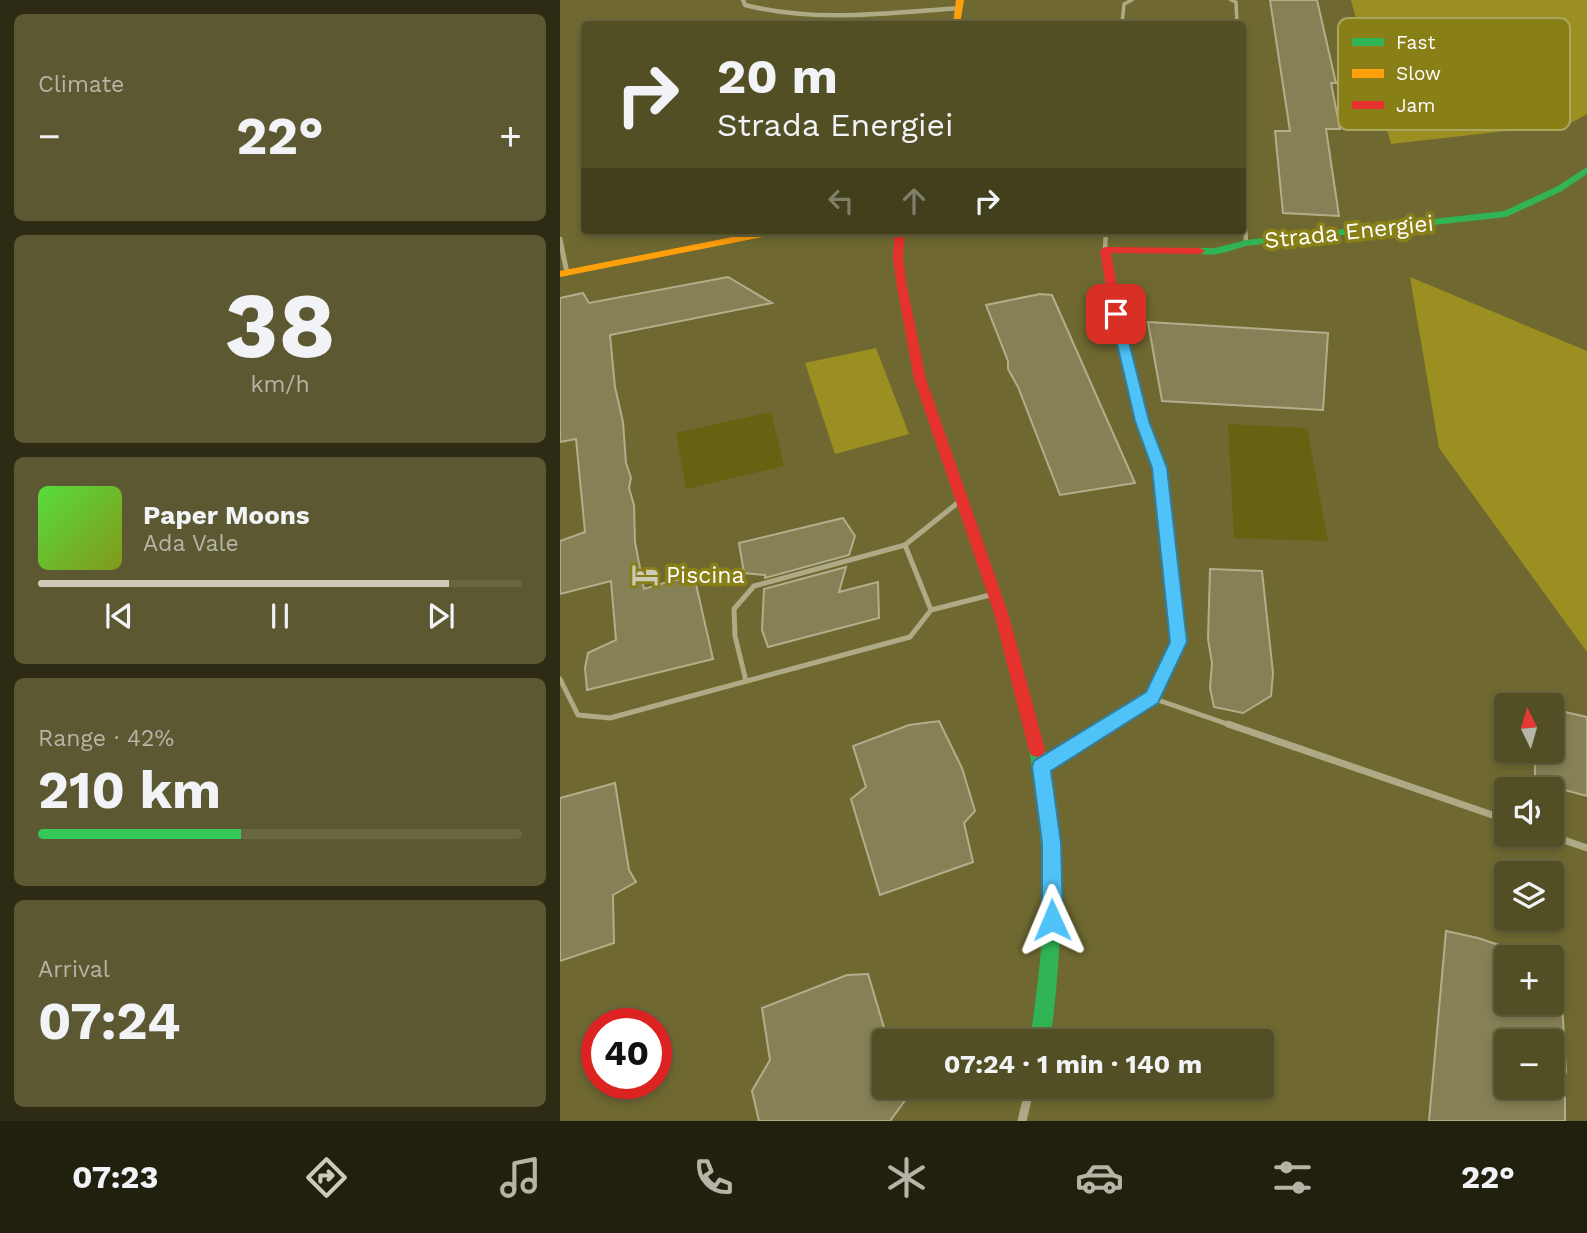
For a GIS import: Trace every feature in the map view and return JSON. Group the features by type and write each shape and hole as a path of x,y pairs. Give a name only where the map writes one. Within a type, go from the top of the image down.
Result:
{"street":[{"path":"743,0 746,5 765,12 807,16 960,4"},
{"name":"Strada Energiei","path":"1105,250 1215,251 1246,243 1506,214 1559,189 1587,170"},
{"path":"560,239 563,274 758,235"},
{"path":"899,235 896,249 910,344 960,501 994,594 1021,684 1041,767 1051,843 1053,946 1042,1029"},
{"path":"1041,767 1152,698 1178,642 1160,468 1142,421 1116,314 1105,250"},
{"path":"1022,1121 1027,1099"}],"lane":[{"path":"1122,21 1124,4 1132,0"},
{"path":"1231,0 1236,2 1237,21"},
{"path":"1105,250 1106,235"},
{"path":"1246,235 1246,243"},
{"path":"746,681 735,636 734,610 754,586 905,545 960,501"},
{"path":"905,545 931,610"},
{"path":"560,679 578,715 610,718 910,637 931,610 994,594"},
{"path":"1152,698 1494,816"},
{"path":"1564,840 1587,848"}],"shaded area":[{"path":"1351,0 1587,0 1587,114 1570,123 1570,18 1356,18"},
{"path":"1387,130 1516,130 1391,144"},
{"path":"1410,277 1587,351 1587,652 1439,448"},
{"path":"876,348 909,434 835,454 805,363"},
{"path":"771,412 784,466 686,489 676,433"},
{"path":"1228,424 1307,428 1328,541 1234,538"}],"building":[{"path":"1270,0 1317,0 1336,83 1331,83 1338,129 1326,129 1339,216 1283,213 1275,131 1290,131"},
{"path":"728,277 772,303 610,335 615,387 623,422 626,463 631,478 629,488 634,505 635,542 644,589 674,580 695,580 713,659 587,690 585,668 588,653 616,640 611,581 560,594 560,541 585,532 576,439 560,442 560,298 583,293 589,303"},
{"path":"1040,294 1052,295 1135,483 1060,495 1018,387 1008,369 1008,361 986,305"},
{"path":"1148,322 1328,333 1323,410 1162,401"},
{"path":"843,518 855,536 849,555 765,578 765,575 744,573 739,543"},
{"path":"846,567 839,592 878,582 879,618 768,647 762,630 764,589"},
{"path":"1210,569 1262,571 1273,673 1271,696 1243,713 1214,707 1210,688 1212,663 1208,639"},
{"path":"1564,712 1587,717 1587,796 1564,790 1564,777 1535,777 1535,763 1564,763"},
{"path":"939,721 962,768 975,811 964,823 973,862 880,895 851,799 866,787 853,746 909,725"},
{"path":"615,783 629,870 636,882 613,895 614,943 560,961 560,798"},
{"path":"1446,931 1499,945 1494,945 1494,1015 1563,1015 1564,1029 1494,1029 1494,1099 1564,1099 1564,1096 1565,1121 1429,1121"},
{"path":"868,974 884,1029 872,1029 872,1099 906,1099 890,1121 759,1121 752,1091 770,1060 762,1008 847,975"},
{"path":"1564,1037 1566,1072 1564,1076"}],"traffic: fast":[{"path":"1200,251 1215,251 1246,243 1506,214 1559,189 1587,170"},
{"path":"1041,767 1152,698 1178,642 1170,567"},
{"path":"1037,750 1048,824 1052,895 1050,967 1042,1029"}],"traffic: slow":[{"path":"957,21 960,0"},
{"path":"560,274 758,235"}],"traffic: jam":[{"path":"900,235 898,257 901,282 920,379 1001,613 1037,750"},
{"path":"1170,567 1160,468 1141,421 1116,314 1105,250 1200,251"}],"place":[{"name":"Piscina","path":"645,575"}],"route":[{"path":"1052,920 1051,843 1041,767 1152,698 1178,642 1160,468 1142,421 1116,314"}]}
